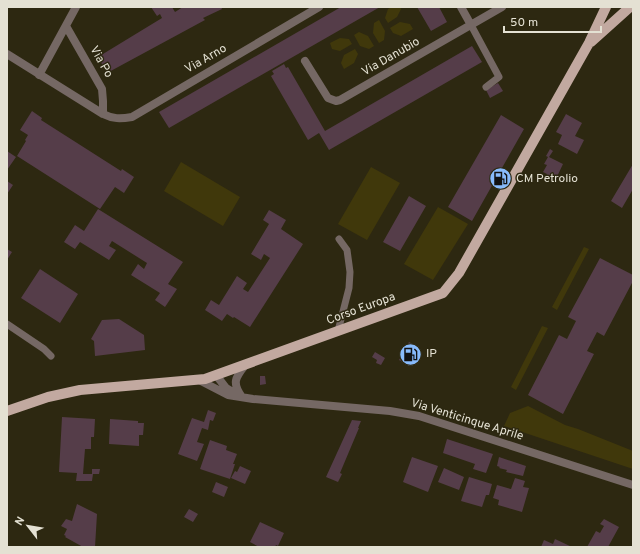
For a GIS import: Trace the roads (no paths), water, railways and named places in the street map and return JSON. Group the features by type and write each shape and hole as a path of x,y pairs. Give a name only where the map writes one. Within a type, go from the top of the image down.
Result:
{"main road":[{"name":"Corso Europa","path":"7,411 48,397 80,390 199,380 443,293 459,273 589,43 606,7"},
{"name":"Corso Europa","path":"589,43 630,7"}],"street":[{"path":"39,75 76,7"},
{"name":"Via Arno","path":"7,54 103,114 115,119 132,117 319,7"},
{"path":"461,7 471,25"},
{"name":"Via Danubio","path":"305,61 325,94 332,100 340,100 502,7"},
{"name":"Via Po","path":"66,26 102,89 104,101 103,114"},
{"path":"242,397 237,390 235,382 236,377 246,364"},
{"path":"216,375 216,383 219,391"},
{"name":"Via Venticinque Aprile","path":"216,375 230,391 242,397"},
{"name":"Via Venticinque Aprile","path":"199,380 228,395 390,411 419,416 633,485"}],"lane":[{"path":"471,25 499,77 486,86"},
{"path":"338,331 349,288 350,272 347,250 339,239"},
{"path":"7,324 44,349 51,356"}],"place":[{"name":"CM Petrolio","path":"500,179"},
{"name":"IP","path":"410,354"}]}
